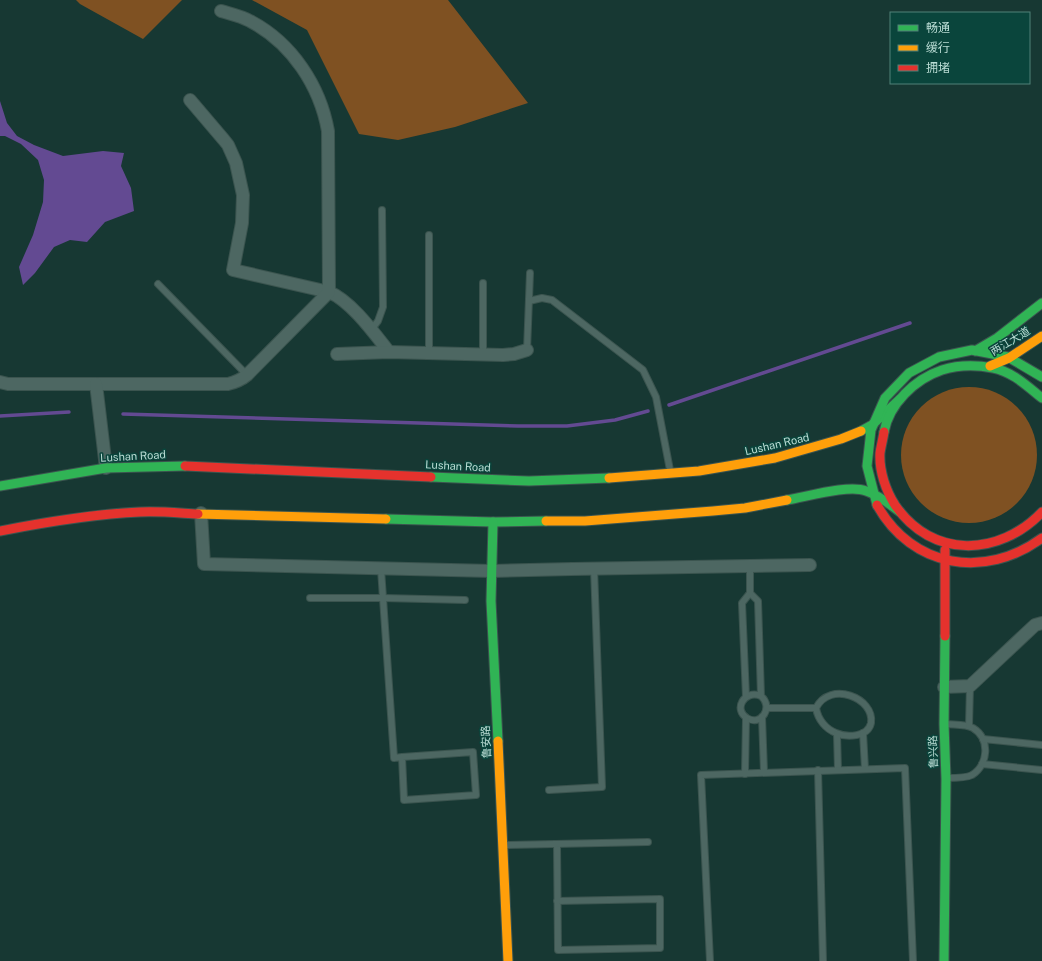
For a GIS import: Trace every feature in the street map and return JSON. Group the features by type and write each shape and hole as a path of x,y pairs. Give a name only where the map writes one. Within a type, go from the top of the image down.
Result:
{"main road":[{"path":"975,351 996,338 1042,303"},
{"name":"两江大道","path":"990,366 1009,358 1042,336"},
{"path":"1042,377 1028,367 994,353 975,351 957,352 937,357 909,373 886,396 872,425 867,444 866,459 867,474 872,493 880,511 902,538 921,551 944,560 971,564 993,562 1021,552 1042,538"},
{"path":"1042,398 1032,387 1019,378 990,366 964,365 941,370 920,380 900,399 891,412 885,426 881,441 880,456 881,471 885,486 891,499 909,522 932,538 945,542 970,546 996,542 1012,536 1023,529 1042,512"},
{"name":"Lushan Road","path":"0,486 49,476 106,468 190,466 529,481 625,477 713,469 775,458 856,434 872,425 900,399"},
{"path":"0,531 52,521 102,514 141,512 493,522 585,521 745,508 841,490 857,489 880,497 900,512"},
{"name":"鲁安路","path":"493,522 492,609 508,961"},
{"name":"鲁兴路","path":"944,961 946,778 944,724 945,542"}],"street":[{"path":"0,382 8,384 228,384 241,380 247,375 329,292 328,131 323,109 301,66 294,56 273,35 250,20 221,11"},
{"path":"190,100 228,145 236,163 243,196 243,207 234,270 337,295 371,330 389,352"},
{"path":"337,354 389,352 514,354 527,350"},
{"path":"96,384 106,468"},
{"path":"201,513 204,564 492,571 810,565"},
{"path":"944,687 970,686 1036,625 1042,623"}],"lane":[{"path":"371,330 378,321 383,307 382,210"},
{"path":"429,235 429,353"},
{"path":"527,350 530,272"},
{"path":"483,283 483,354"},
{"path":"158,284 247,375"},
{"path":"529,301 542,298 552,300 643,370 656,397 671,473"},
{"path":"746,697 742,603 750,593 750,566"},
{"path":"549,790 602,787 594,568"},
{"path":"381,569 394,758 402,757 473,752 476,795 404,800 402,757"},
{"path":"750,593 758,602 761,696 765,701 767,708 762,717 764,772"},
{"path":"310,598 465,600"},
{"path":"969,726 970,686"},
{"path":"843,693 854,697 864,705 871,718 870,726 863,733 852,735 837,734 827,728 817,714 816,708 822,699 829,695 843,693"},
{"path":"761,696 753,694 746,697 742,702 741,709 743,715 749,720 756,720 762,717"},
{"path":"767,708 816,708"},
{"path":"745,774 746,718"},
{"path":"944,724 969,726 976,731 982,739 985,744 986,752 982,764 970,776 946,778"},
{"path":"863,733 865,769"},
{"path":"837,734 838,770"},
{"path":"982,739 1042,745"},
{"path":"982,764 1042,770"},
{"path":"710,961 701,775 905,768 913,961"},
{"path":"818,770 823,961"},
{"path":"503,845 648,842"},
{"path":"557,844 557,901 558,950 660,948 660,899 557,901"}],"shaded area":[{"path":"76,0 182,0 143,39 80,4"},
{"path":"252,0 448,0 528,103 455,127 398,140 359,134 307,30"},
{"path":"0,101 7,123 17,136 34,145 63,156 103,151 124,153 121,166 131,188 134,211 105,222 87,242 70,240 54,247 35,273 23,285 19,267 33,235 43,202 44,180 38,160 21,144 5,136 0,136"},
{"path":"969,387 995,392 1017,407 1032,429 1037,455 1032,481 1017,503 995,518 969,523 943,518 921,503 906,481 901,455 906,429 921,407 943,392"}],"waterway":[{"path":"669,405 910,323"},
{"path":"123,414 518,426 567,426 615,420 648,411"},
{"path":"0,416 69,412"}],"traffic: fast":[{"path":"975,351 997,338 1042,303"},
{"path":"877,505 867,466 871,430 885,398 909,373 939,357 972,350 1008,357 1042,377"},
{"path":"884,432 891,412 897,402 913,386 932,374 948,368 974,366 1000,370 1013,376 1042,398"},
{"path":"861,431 872,425 900,399"},
{"path":"0,486 106,468 185,466"},
{"path":"431,477 529,481 609,478"},
{"path":"787,500 839,490 859,489 884,500 900,512"},
{"path":"386,519 493,522 546,521"},
{"path":"493,522 491,601 498,741"},
{"path":"944,961 946,779 944,724 945,636"}],"traffic: slow":[{"path":"990,366 1009,358 1042,336"},
{"path":"609,478 699,471 775,458 841,439 861,431"},
{"path":"546,521 585,521 713,511 745,508 787,500"},
{"path":"198,514 386,519"},
{"path":"498,741 508,961"}],"traffic: jam":[{"path":"884,432 880,460 886,487 895,505 910,523 928,535 946,543 966,546 986,544 1006,537 1025,527 1042,512"},
{"path":"185,466 431,477"},
{"path":"877,505 892,526 910,543 930,554 951,561 974,563 997,559 1020,551 1042,538"},
{"path":"0,531 70,519 122,513 154,512 198,514"},
{"path":"945,550 945,636"}]}
